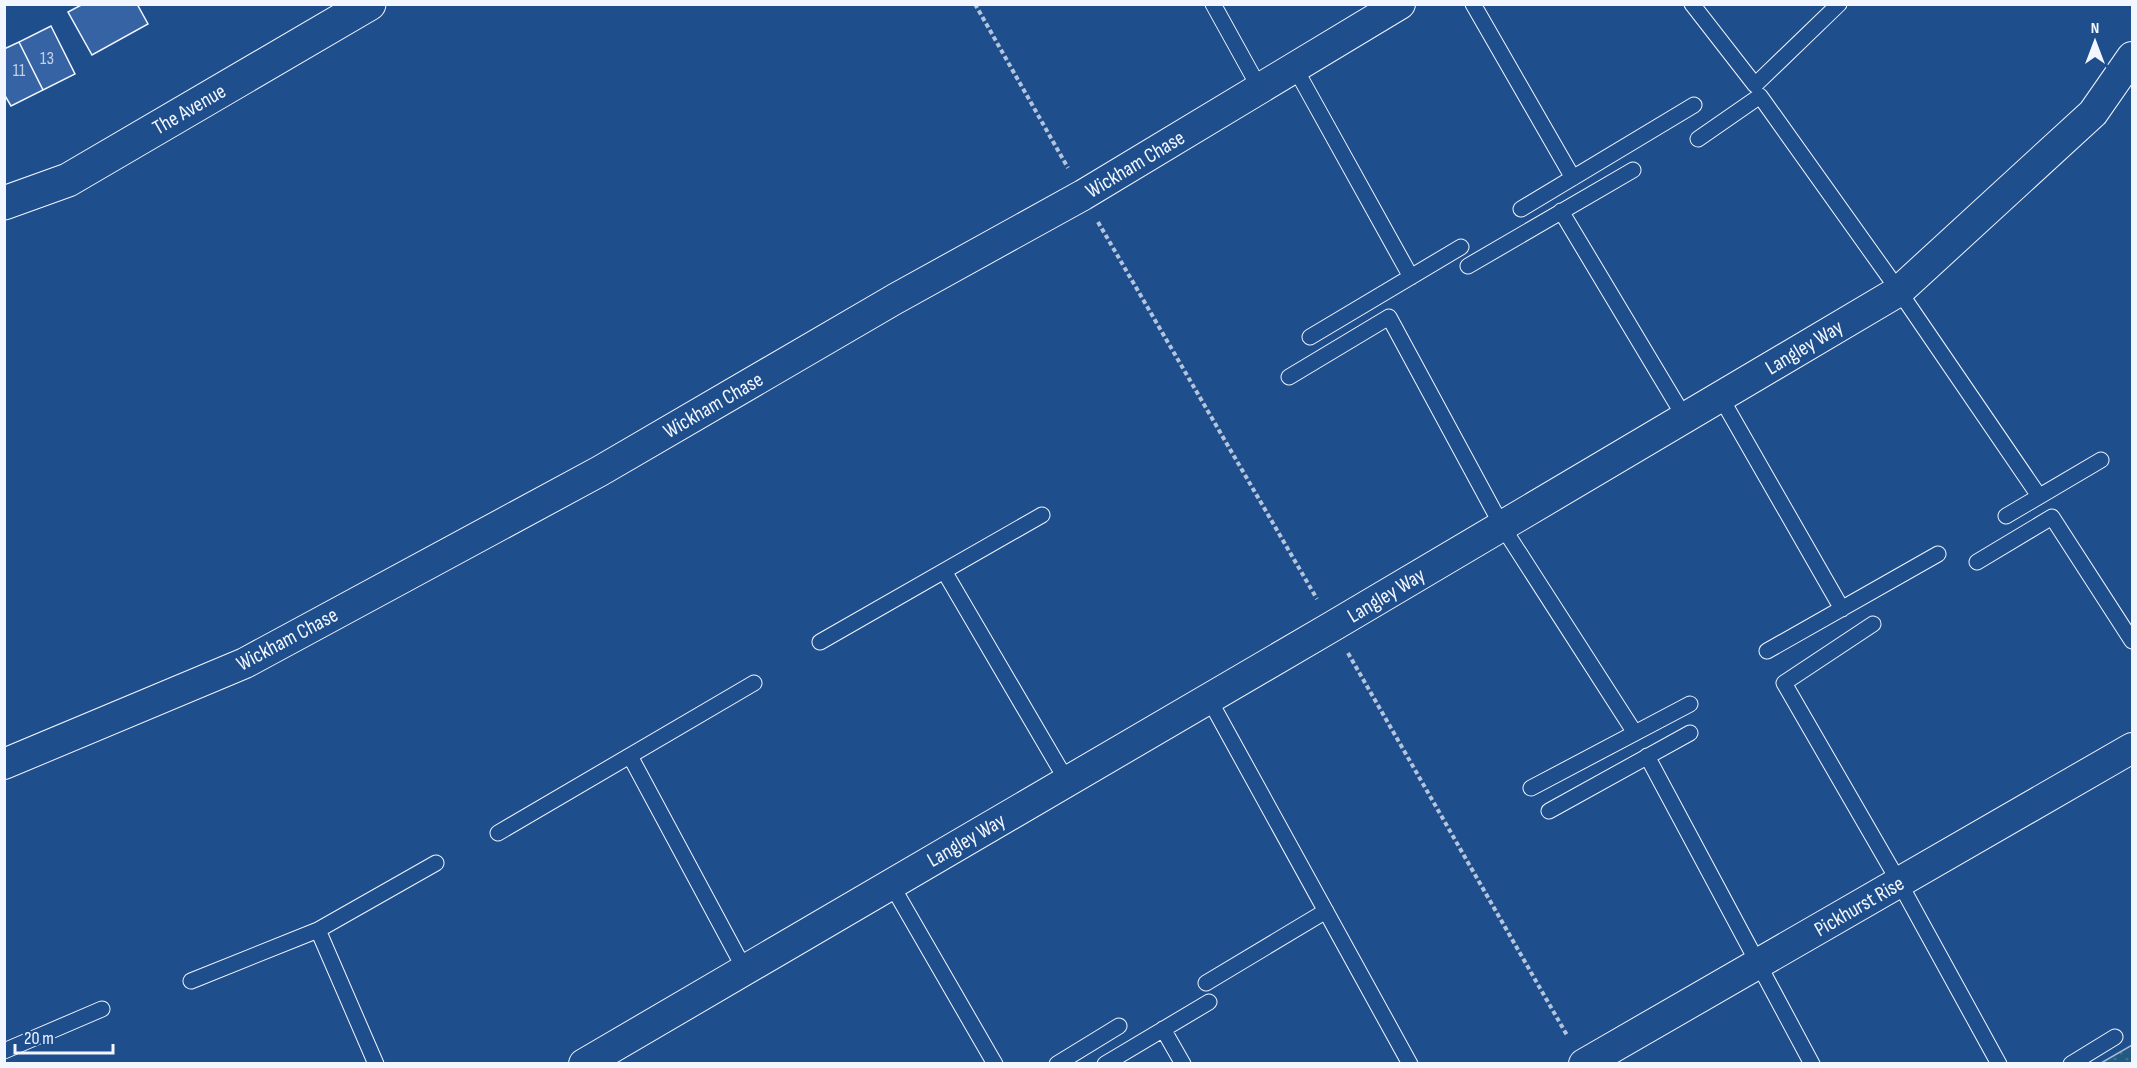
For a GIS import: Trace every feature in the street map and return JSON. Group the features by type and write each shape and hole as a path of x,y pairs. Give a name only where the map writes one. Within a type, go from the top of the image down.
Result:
{"street":[{"name":"The Avenue","path":"4,203 68,180 369,4"},
{"name":"Wickham Chase","path":"4,764 245,663 600,471 895,299 1083,195 1400,4"},
{"name":"Langley Way","path":"584,1064 1209,699 1899,291 2093,113 2133,57"},
{"name":"Pickhurst Rise","path":"1578,1053 1757,964 2133,748"}],"lane":[{"path":"1213,4 1260,89"},
{"path":"1473,4 1573,178"},
{"path":"1692,4 1755,85 1839,4"},
{"path":"1295,68 1411,277"},
{"path":"1698,139 1760,96 1899,291 2039,496"},
{"path":"1521,209 1694,105"},
{"path":"1468,266 1633,170"},
{"path":"1561,212 1685,418"},
{"path":"1310,337 1461,247"},
{"path":"1289,377 1389,317 1502,526 1635,733"},
{"path":"1720,396 1842,609"},
{"path":"2006,516 2101,460"},
{"path":"820,642 1042,515"},
{"path":"1977,562 2052,517 2133,641"},
{"path":"1767,651 1938,554"},
{"path":"944,571 1067,781"},
{"path":"1873,624 1784,683 1899,882 1999,1064"},
{"path":"498,833 754,683"},
{"path":"1209,699 1410,1064"},
{"path":"1531,788 1690,704"},
{"path":"1549,811 1690,733"},
{"path":"630,756 745,970"},
{"path":"1647,756 1812,1064"},
{"path":"190,981 318,930 436,864"},
{"path":"891,884 996,1064"},
{"path":"1206,983 1326,911"},
{"path":"318,930 375,1064"},
{"path":"1105,1064 1209,1002"},
{"path":"4,1051 102,1009"},
{"path":"1057,1064 1119,1026"},
{"path":"1163,1029 1183,1064"},
{"path":"2071,1064 2115,1037"}],"path":[{"path":"975,4 1578,1053"}],"shaded area":[{"path":"2132,1045 2132,1063 2101,1063"}],"building":[{"path":"83,4 137,4 148,24 92,55 68,12"},
{"path":"51,26 75,74 43,90 19,42"},
{"path":"19,42 43,90 11,106 4,94 4,49"}]}
